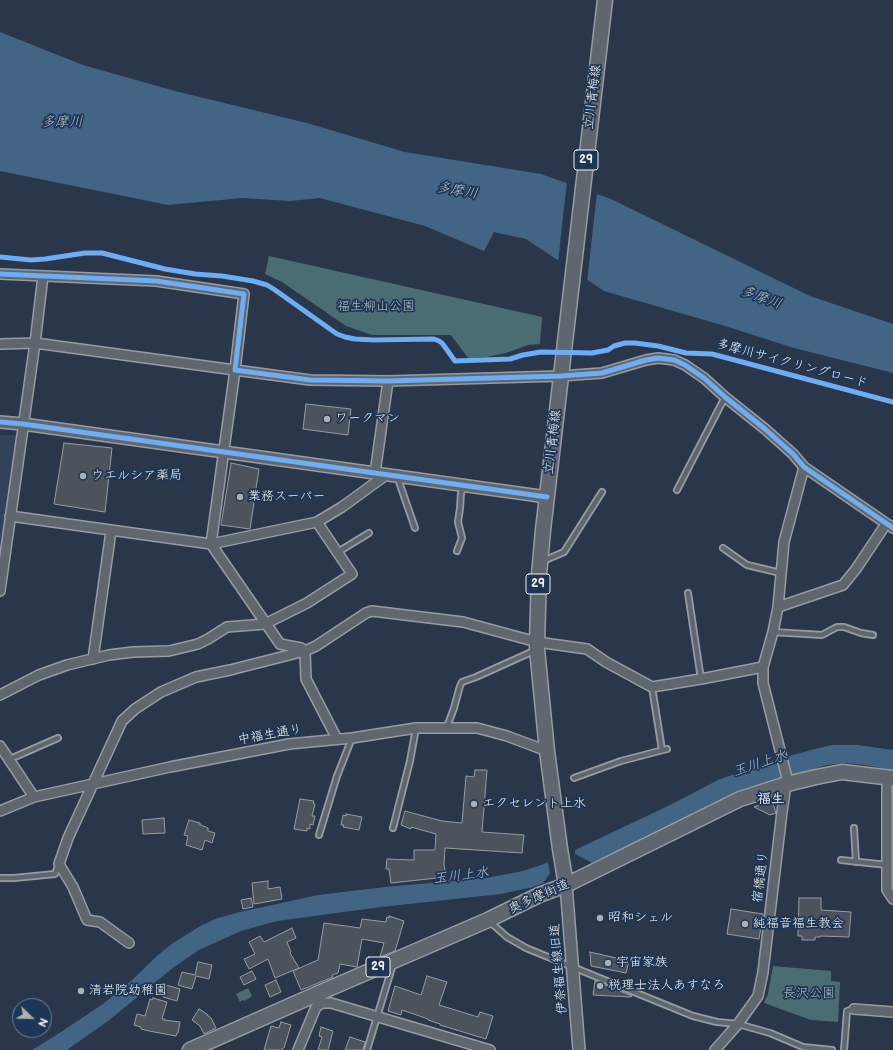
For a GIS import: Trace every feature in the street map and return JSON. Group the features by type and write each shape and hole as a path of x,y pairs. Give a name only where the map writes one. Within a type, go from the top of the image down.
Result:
{"main road":[{"name":"立川青梅線","path":"565,882 547,751 537,645 540,562 560,376 568,320 605,0"},
{"name":"奥多摩街道","path":"190,1050 320,998 394,960 488,920 740,799 787,781 842,772 890,777"}],"street":[{"path":"0,274 156,281 244,294 211,544 280,644 301,648 305,651"},
{"path":"0,591 43,276"},
{"path":"0,344 35,343 310,380 388,381 560,376 602,373 658,358 674,360 685,365 704,378 765,429 793,454 804,467 890,526 843,585 778,607"},
{"path":"386,475 388,381"},
{"path":"0,422 547,497"},
{"path":"787,781 763,683 763,667 773,632 778,607 784,542 804,467"},
{"path":"10,516 211,544 317,522 342,507 386,475"},
{"path":"0,695 39,675 67,664 109,655 133,652 169,651 198,644 227,627 266,624 307,603 352,574 317,522"},
{"path":"93,659 111,531"},
{"path":"129,943 100,922 88,920 73,886 58,864 68,838 122,721 135,709 161,692 196,677 305,651 316,646 366,613 372,611 463,622 537,645 587,649 606,662 652,687 763,667"},
{"path":"305,651 306,679 337,739"},
{"name":"中福生通り","path":"0,810 34,797 94,783 289,744 352,738 416,728 477,728 507,736 547,751"},
{"path":"0,746 34,797"},
{"path":"890,777 886,865 887,890 893,899"},
{"name":"宿橋通り","path":"715,1050 738,1024 758,996 763,972 787,781"},
{"name":"伊奈福生線旧道","path":"565,882 579,1050"},
{"path":"298,1050 320,998 331,1003 490,1050"},
{"path":"854,1009 893,1012"}],"lane":[{"path":"677,490 725,397"},
{"path":"386,475 415,528"},
{"path":"457,552 462,538 458,522 461,493 464,486"},
{"path":"540,562 564,552 602,492"},
{"path":"338,552 370,534"},
{"path":"723,548 747,565 782,573"},
{"path":"688,593 701,679"},
{"path":"773,632 822,635 837,627 844,627 861,633 873,635"},
{"path":"447,727 462,682 476,677 537,645"},
{"path":"652,687 662,750"},
{"path":"393,828 416,728"},
{"path":"10,759 58,738"},
{"path":"319,835 337,776 352,738"},
{"path":"574,778 621,761 667,749"},
{"path":"854,828 856,862"},
{"path":"841,860 886,865"},
{"path":"0,878 54,874 58,864"},
{"path":"488,920 507,937 526,948 693,1016 717,1022 738,1024 770,1033 803,1047 832,1050"},
{"path":"367,1050 394,960"},
{"path":"844,1050 847,1011 854,1009"}],"shaded area":[{"path":"0,435 17,435 0,575"}],"green space":[{"name":"福生柳山公園","path":"269,256 542,317 540,344 528,345 506,353 487,357 468,358 451,335 372,335 346,326 282,282 265,274"},
{"name":"長沢公園","path":"773,966 831,971 831,981 840,982 838,1022 811,1020 764,1003 768,994"},
{"path":"248,988 252,996 240,1002 236,994"}],"water":[{"name":"多摩川","path":"0,32 83,65 175,91 307,123 405,152 541,174 611,199 810,296 893,324 893,373 794,348 725,326 604,291 526,239 494,232 484,251 425,226 320,198 290,201 242,198 168,205 0,171"},
{"path":"832,745 858,745 893,750 893,770 845,763 827,765 755,786 600,859 533,887 501,894 381,907 277,921 241,931 199,950 174,967 108,1021 67,1050 32,1050 103,1004 173,943 202,925 218,918 318,895 385,887 486,878 523,871 575,850 670,805 718,780 771,761"}],"pier":[{"path":"567,181 597,192 587,282 558,262"},
{"path":"575,848 575,854 594,864 542,885 550,873 547,860"}],"building":[{"name":"ワークマン","path":"306,404 351,409 348,435 303,429"},
{"name":"ウエルシア薬局","path":"64,443 112,448 105,512 54,504"},
{"name":"業務スーパー","path":"231,463 259,469 250,529 221,525"},
{"path":"475,770 487,770 482,832 524,835 522,853 445,848 444,864 446,877 391,883 389,869 386,869 387,859 414,860 414,850 435,850 436,834 411,827 411,829 401,825 405,811 442,821 462,823 466,776 474,777"},
{"path":"300,799 314,801 313,803 315,804 312,816 315,816 313,825 310,824 310,829 307,828 307,831 294,829"},
{"path":"772,800 776,813 770,815 754,807"},
{"path":"346,814 362,817 359,830 343,827 344,825 341,825 343,815 346,816"},
{"path":"164,818 165,833 143,834 142,820"},
{"path":"189,820 200,823 200,825 208,828 208,831 215,833 212,843 205,840 202,850 186,845 188,836 184,835"},
{"path":"268,881 268,889 280,887 282,899 254,904 252,883"},
{"path":"251,898 253,907 243,909 241,900"},
{"path":"799,898 821,898 821,910 851,912 849,937 820,936 815,937 815,940 802,940 802,936 798,936"},
{"name":"純福音福生教会","path":"731,909 763,914 759,939 727,934"},
{"path":"389,916 404,921 395,951 380,957 384,943 362,939 357,967 340,964 338,973 332,975 333,977 301,990 293,971 318,960 324,923 360,928 362,919 386,922 387,917 389,918"},
{"path":"292,928 296,938 287,942 291,952 290,953 299,968 275,978 268,959 249,969 244,959 255,954 249,942 260,936 264,942"},
{"path":"590,952 629,961 626,973 591,966"},
{"path":"198,962 212,965 209,979 196,976 192,989 178,985 182,972 195,975"},
{"path":"252,971 256,979 244,985 240,977"},
{"path":"427,976 447,982 439,1005 478,1017 480,1012 493,1016 486,1039 440,1025 402,1010 401,1015 388,1011 395,986 421,995"},
{"path":"276,980 281,992 270,997 265,985"},
{"name":"税理士法人あすなろ","path":"595,981 632,996 593,995"},
{"path":"166,985 180,989 177,1001 163,997"},
{"path":"153,998 167,1002 162,1019 180,1022 176,1036 141,1029 141,1027 134,1025 137,1014 145,1016 150,999 152,1000"},
{"path":"199,1009 211,1018 216,1028 204,1034 200,1026 192,1020"},
{"path":"281,1022 291,1025 284,1048 282,1050 264,1050 271,1026 279,1028"},
{"path":"321,1027 333,1031 328,1050 318,1050 322,1037 319,1036"},
{"path":"350,1037 365,1042 363,1050 345,1050"}],"cycle path":[{"name":"多摩川サイクリングロード","path":"0,257 31,260 85,253 102,253 165,269 253,281 267,285 275,290 337,334 355,339 374,340 434,339 442,343 455,361 510,359 541,352 592,353 608,350 614,346 625,343 635,343 658,346 686,353 712,354 893,402"},
{"path":"0,274 156,281 244,294 235,370 310,380 388,381 561,376 602,373 658,358 674,360 685,365 704,378 765,429 793,454 804,467 893,528"},
{"path":"0,422 547,497"}],"place":[{"name":"ワークマン","path":"327,419"},
{"name":"ウエルシア薬局","path":"83,476"},
{"name":"業務スーパー","path":"240,497"},
{"name":"エクセレント上水","path":"474,804"},
{"name":"昭和シェル","path":"600,918"},
{"name":"純福音福生教会","path":"745,924"},
{"name":"宇宙家族","path":"608,963"},
{"name":"税理士法人あすなろ","path":"600,986"},
{"name":"清岩院幼稚園","path":"81,991"}],"district":[{"name":"福生","path":"771,799"}],"water label":[{"name":"玉川上水","path":"760,764"},
{"name":"玉川上水","path":"461,876"}]}
